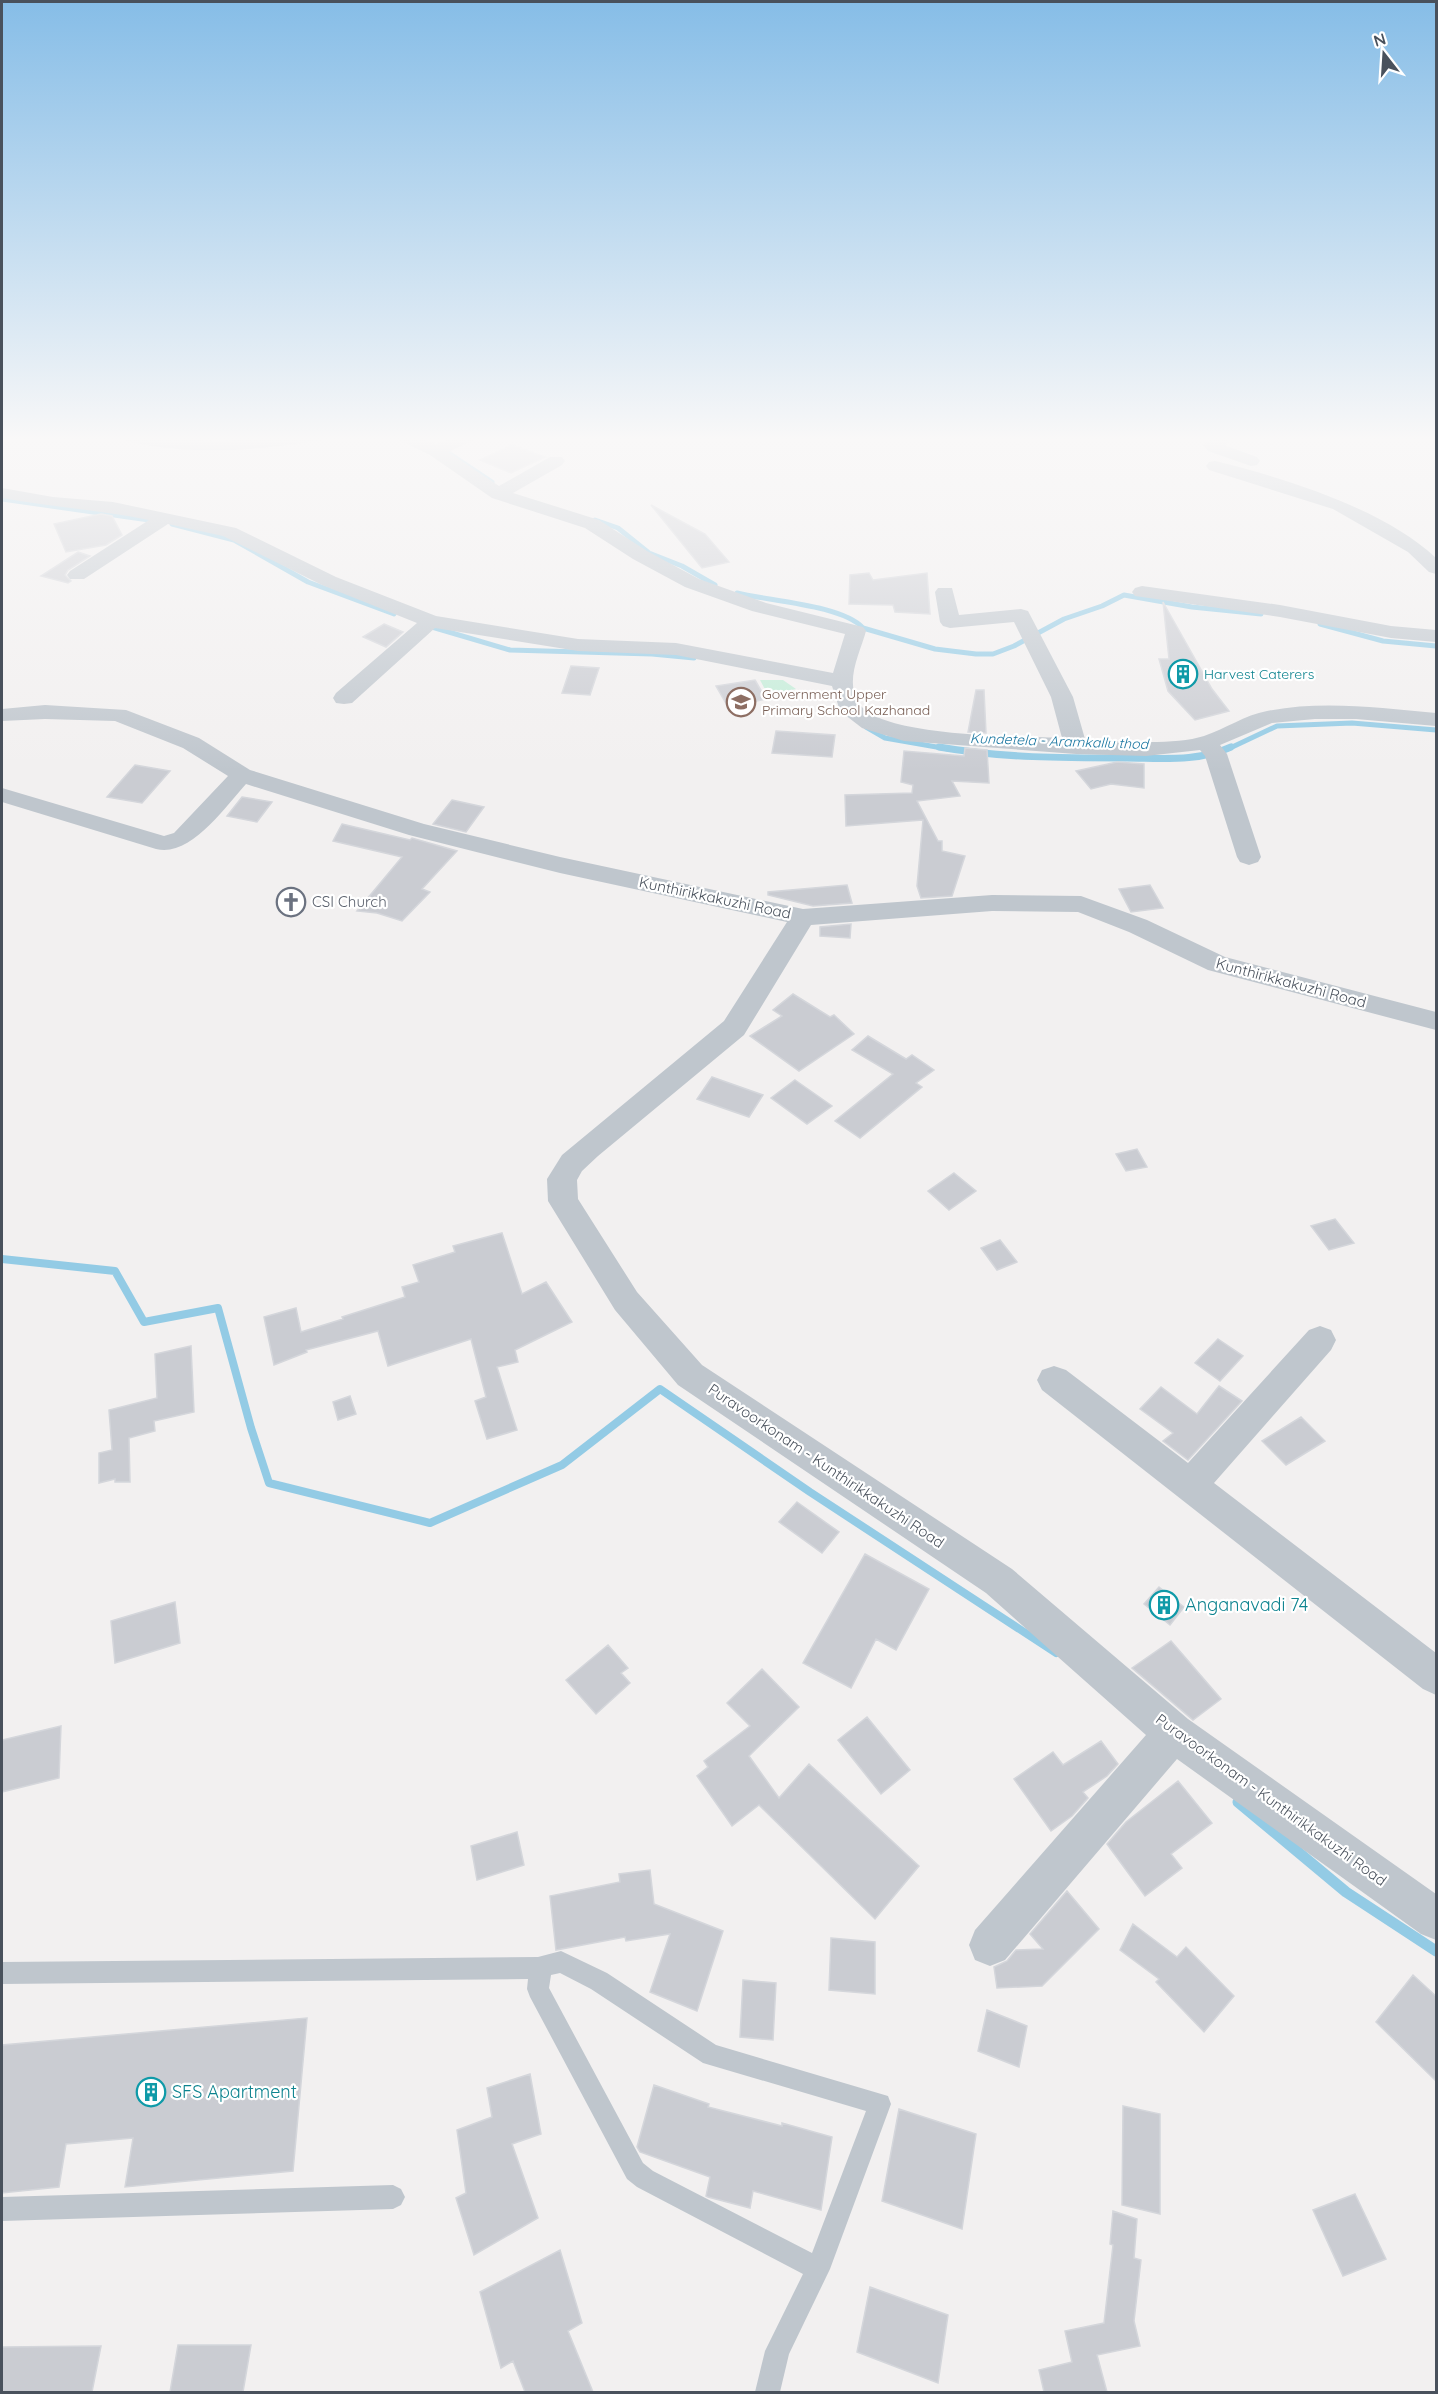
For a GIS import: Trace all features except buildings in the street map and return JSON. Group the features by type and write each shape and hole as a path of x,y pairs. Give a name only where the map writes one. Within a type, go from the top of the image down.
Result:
{"street":[{"path":"77,575 119,548"},
{"path":"261,548 329,581 431,621 578,645 676,649 842,684"},
{"path":"629,548 692,583 759,607 856,631 842,684 848,706 870,723 904,734 963,741 1146,749 1206,743 1268,717 1315,712 1356,712 1437,720"},
{"path":"1415,548 1437,568"},
{"path":"945,592 950,622 1022,615 1062,697 1076,747"},
{"path":"1142,592 1280,611 1392,632 1437,636"},
{"path":"344,698 431,621"},
{"name":"Kunthirikkakuzhi Road","path":"2,715 45,712 118,715 191,743 242,775 417,830 560,865 803,917 992,903 1081,903 1138,926 1217,964 1437,1021"},
{"path":"1206,743 1216,754 1249,857"},
{"path":"2,795 164,844 182,838 242,775"},
{"name":"Puravoorkonam - Kunthirikkakuzhi Road","path":"803,917 734,1028 572,1163 562,1179 563,1201 626,1301 690,1375 999,1581 1174,1733 1437,1919"},
{"path":"1189,1486 1320,1340"},
{"path":"1054,1380 1437,1676"},
{"path":"990,1945 1174,1733"}],"lane":[{"path":"2,1973 543,1968 554,1962 568,1964 599,1981 711,2055 880,2104 818,2269 777,2351 768,2392"},
{"path":"543,1968 538,1989 634,2171 645,2180 818,2269"},
{"path":"2,2209 393,2197"}],"green space":[{"path":"760,680 783,680 796,689 768,695"}],"waterway":[{"path":"248,548 308,582 394,614"},
{"name":"Kundetela - Aramkallu thod","path":"642,548 649,553 682,566 715,585"},
{"name":"Kundetela - Aramkallu thod","path":"737,593 822,609 853,620 863,628"},
{"path":"863,628 935,649 993,654 1014,646 1064,619 1102,606 1124,595 1192,607 1261,614"},
{"path":"1320,624 1383,641 1436,646"},
{"path":"425,625 510,650 652,654 694,658"},
{"name":"Kundetela - Aramkallu thod","path":"862,634 863,628"},
{"name":"Kundetela - Aramkallu thod","path":"1228,749 1277,726 1352,723 1436,730"},
{"name":"Kundetela - Aramkallu thod","path":"866,727 885,738 948,749"},
{"name":"Kundetela - Aramkallu thod","path":"939,747 1033,757 1080,758 1193,757 1231,747"},
{"path":"2,1259 115,1271 144,1322 218,1308 251,1428 269,1483 430,1523 562,1465 660,1389 810,1492 1056,1653"},
{"path":"1238,1802 1346,1892 1436,1951"}],"place":[{"name":"Harvest Caterers","path":"1183,674"},
{"name":"Government Upper Primary School Kazhanad","path":"741,702"},
{"name":"CSI Church","path":"291,902"},
{"name":"Anganavadi 74","path":"1164,1605"},
{"name":"SFS Apartment","path":"151,2092"}]}
